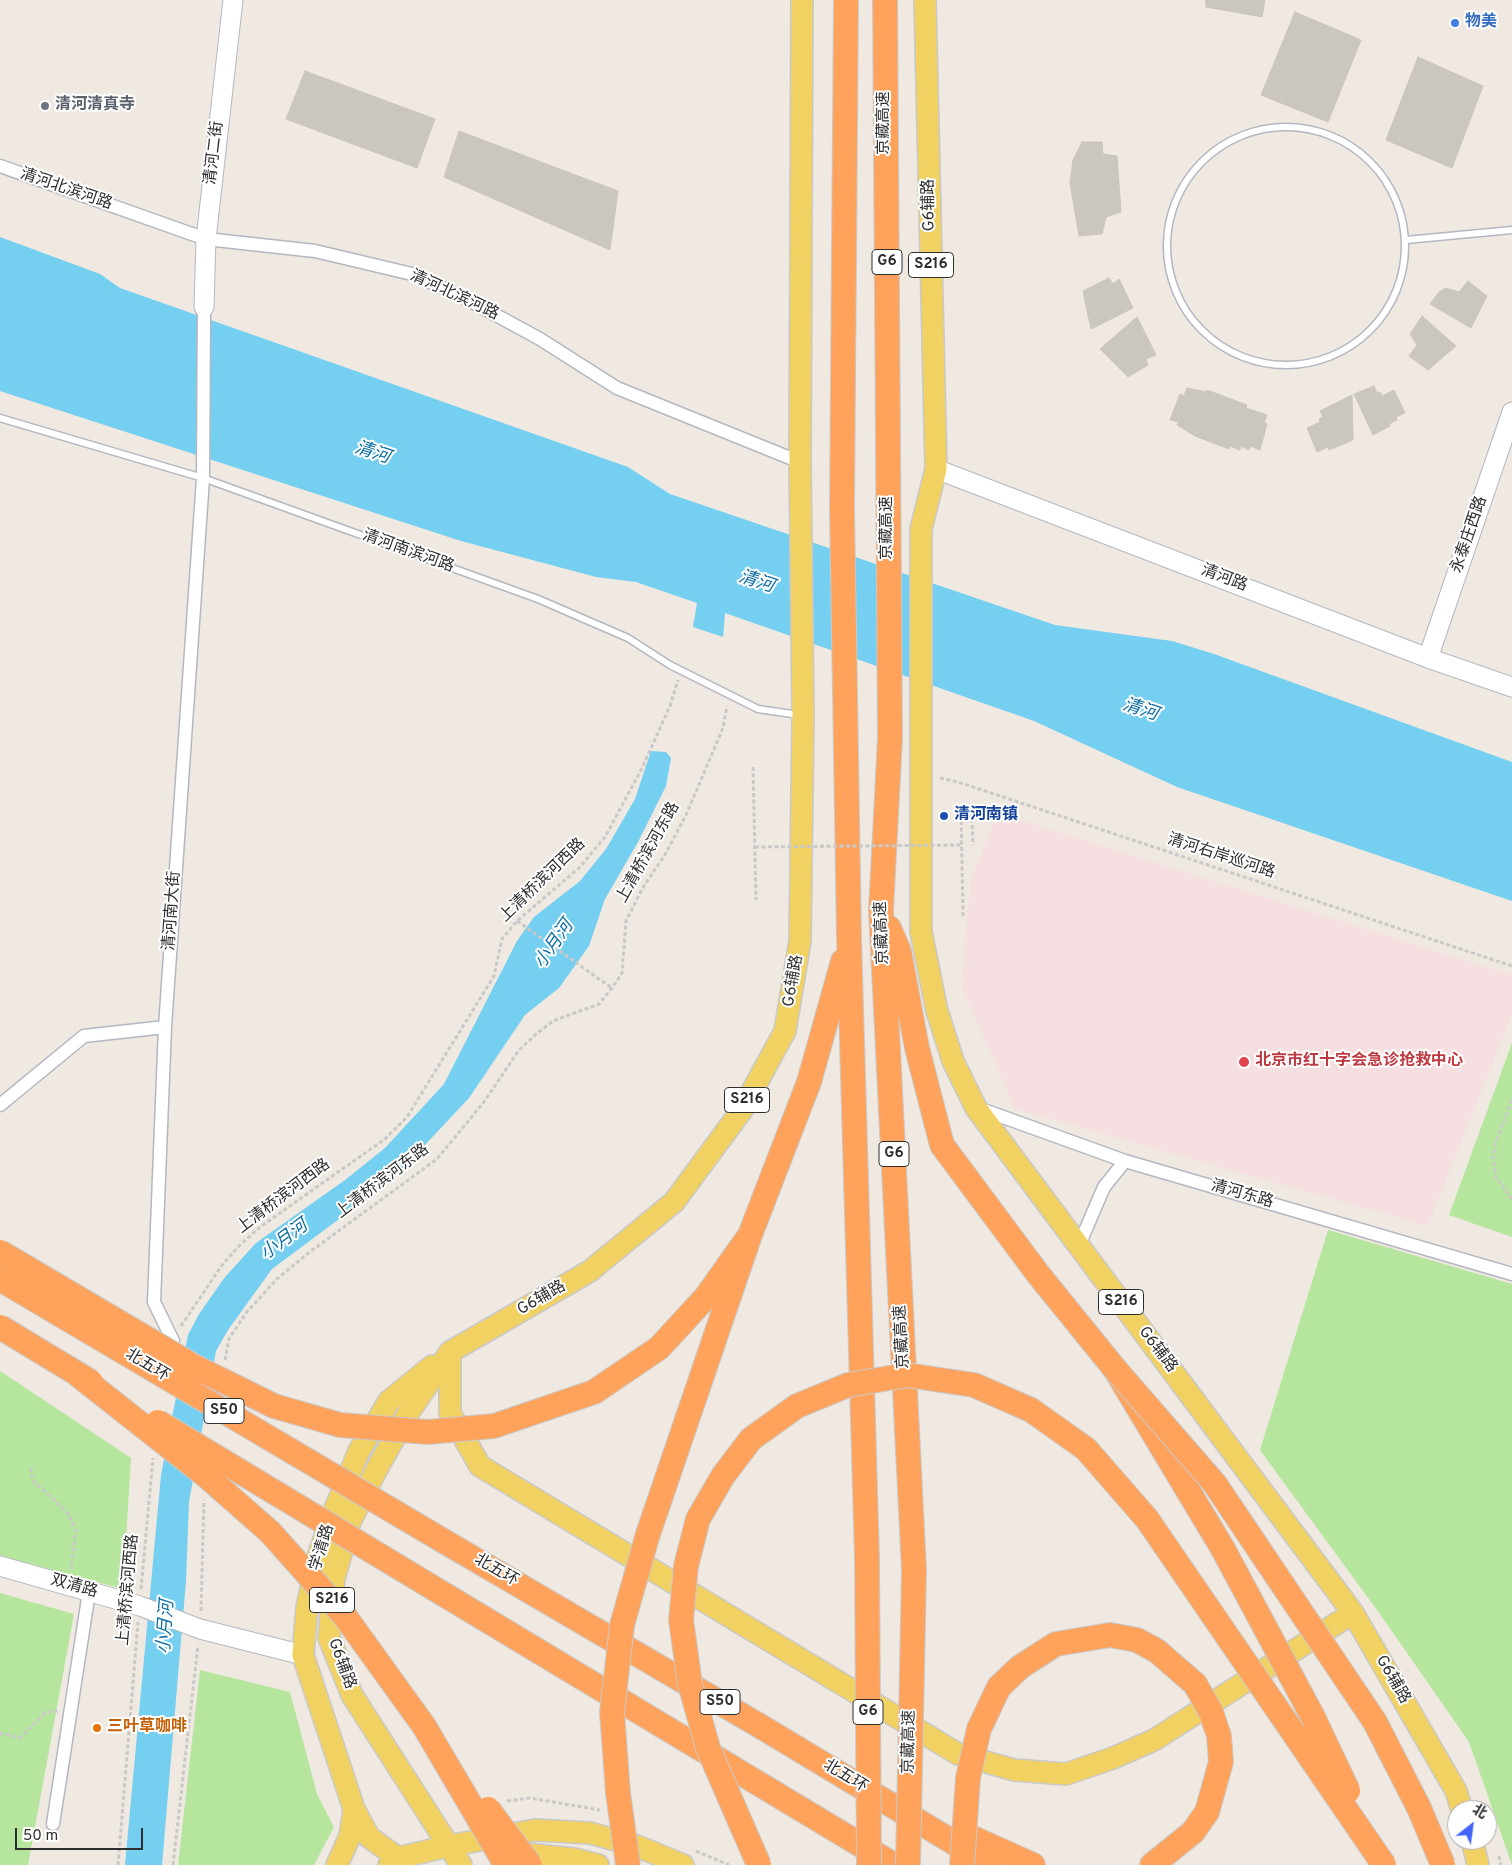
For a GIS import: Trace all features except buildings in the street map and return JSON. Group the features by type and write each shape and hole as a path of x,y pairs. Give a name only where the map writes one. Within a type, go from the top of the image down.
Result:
{"highway":[{"name":"京藏高速","path":"846,0 842,509 849,938 867,1558 869,1865"},
{"name":"京藏高速","path":"884,0 890,738 882,910 914,1570 908,1865"},
{"path":"882,910 899,951 917,1048 942,1145 1038,1274 1115,1369 1215,1484 1375,1722 1420,1808 1443,1865"},
{"path":"628,1865 618,1793 612,1712 622,1625 648,1534 750,1235 809,1082 849,938"},
{"path":"0,1252 195,1367 274,1406 340,1425 428,1432 494,1426 594,1392 659,1348 706,1297 750,1235"},
{"name":"北五环","path":"0,1278 760,1726 991,1865"},
{"name":"S50","path":"0,1328 894,1865"},
{"path":"1115,1369 1223,1549 1313,1717 1383,1864"},
{"path":"77,1374 204,1474 270,1532 344,1615 424,1726 530,1865"},
{"path":"759,1865 708,1748 690,1684 681,1620 686,1566 698,1519 723,1476 751,1439 797,1406 848,1384 908,1375 974,1384 1031,1410 1086,1449 1147,1519 1383,1864"},
{"path":"962,1865 968,1778 979,1729 999,1687 1020,1667 1056,1644 1110,1635 1136,1640 1157,1651 1195,1684 1211,1712 1219,1736 1221,1762 1207,1812 1193,1832 1152,1865"},
{"path":"424,1726 506,1865"},
{"path":"760,1726 994,1849 1033,1865"}],"main road":[{"path":"800,462 802,0"},
{"name":"G6辅路","path":"925,0 936,469 921,529 922,932 942,1028 953,1061 976,1108 1353,1613 1456,1790 1459,1800"},
{"name":"G6辅路","path":"461,1865 352,1695 329,1638 334,1579 350,1522 409,1412 450,1352 590,1270 674,1202 746,1102 785,1031 800,941 803,716 800,462"},
{"path":"450,1352 450,1413 480,1466 958,1754 1014,1770 1066,1774 1113,1758 1154,1740 1353,1613"},
{"name":"学清路","path":"337,1865 350,1836 354,1809 303,1655 307,1607 318,1557 334,1511 359,1451 389,1400 450,1352"},
{"path":"354,1809 369,1837 394,1861 448,1846 535,1830 590,1833 637,1846 682,1865"},
{"path":"448,1846 574,1859 598,1865"},
{"path":"1474,1850 1478,1865"}],"street":[{"name":"清河二街","path":"204,307 206,239 233,0"},
{"name":"清河北滨河路","path":"0,166 206,239 315,251 412,274 461,296 540,339 617,388 800,462"},
{"name":"清河南大街","path":"173,1341 154,1302 165,1027 203,478 204,307"},
{"name":"永泰庄西路","path":"1428,658 1512,412"},
{"name":"清河路","path":"936,469 1428,658 1512,687"},
{"path":"0,1104 84,1036 165,1027"},
{"name":"清河东路","path":"976,1108 1125,1161 1512,1274"},
{"path":"1079,1245 1104,1187 1125,1161"},
{"name":"双清路","path":"0,1566 144,1608 200,1629"},
{"path":"53,1824 89,1592"},
{"path":"200,1629 303,1655"}],"lane":[{"path":"1306,127 1356,148 1392,188 1406,240 1397,292 1366,336 1319,362 1265,364 1215,343 1180,303 1165,252 1174,199 1206,155 1253,130 1306,127"},
{"path":"1406,240 1512,230"},
{"name":"清河南滨河路","path":"0,418 203,478 555,606 628,638 681,670 758,709 803,716"}],"path":[{"name":"上清桥滨河西路","path":"173,1341 196,1300 239,1246 260,1227 384,1139 407,1117 494,976 502,939 517,921 579,868 605,837 624,804 666,715 681,670"},
{"name":"上清桥滨河东路","path":"224,1364 229,1339 246,1313 277,1279 307,1254 437,1159 484,1102 519,1050 534,1035 553,1021 599,1004 612,988 622,973 626,921 642,889 666,853 686,815 722,728 729,694"},
{"path":"753,767 756,900"},
{"name":"清河右岸巡河路","path":"922,774 958,782 1512,966"},
{"path":"963,916 961,812 972,810 972,845"},
{"path":"755,847 962,845"},
{"path":"517,921 612,988"},
{"path":"1512,1100 1495,1145 1492,1159 1496,1177 1512,1199"},
{"name":"上清桥滨河西路","path":"118,1865 144,1608 154,1453"},
{"path":"31,1468 32,1480 67,1512 76,1530 68,1586"},
{"path":"173,1865 203,1594 202,1513 205,1491"},
{"path":"0,1734 20,1738 46,1712 71,1710"},
{"path":"1499,1856 1501,1865"}],"shaded area":[{"name":"北京市红十字会急诊抢救中心","path":"998,813 1512,975 1512,1014 1428,1226 1015,1109 962,988 970,881"}],"green space":[{"path":"1512,1043 1512,1237 1449,1215"},
{"path":"1328,1230 1512,1284 1512,1865 1497,1822 1497,1800 1489,1800 1469,1742 1382,1617 1260,1450"},
{"path":"0,1371 131,1458 123,1589 0,1556"},
{"path":"0,1593 74,1614 28,1865 0,1865"},
{"path":"200,1670 290,1692 317,1794 334,1827 314,1865 178,1865"}],"water":[{"name":"清河","path":"0,237 100,274 120,288 628,467 670,494 1055,625 1172,641 1214,654 1512,762 1512,901 1177,787 1034,721 725,613 723,637 693,627 697,603 636,582 596,577 461,541 0,391"},
{"name":"小月河","path":"651,751 666,752 671,758 666,786 638,842 605,899 589,946 559,988 525,1015 469,1098 393,1179 272,1269 228,1330 216,1351 189,1502 186,1581 162,1865 125,1865 161,1475 188,1335 199,1314 225,1277 256,1243 345,1180 385,1148 444,1084 517,941 534,917 580,881 606,849 635,799"}],"place":[{"name":"物美","path":"1455,23"},
{"name":"清河清真寺","path":"45,106"},
{"name":"清河南镇","path":"944,816"},
{"name":"北京市红十字会急诊抢救中心","path":"1244,1062"},
{"name":"三叶草咖啡","path":"97,1728"}]}
